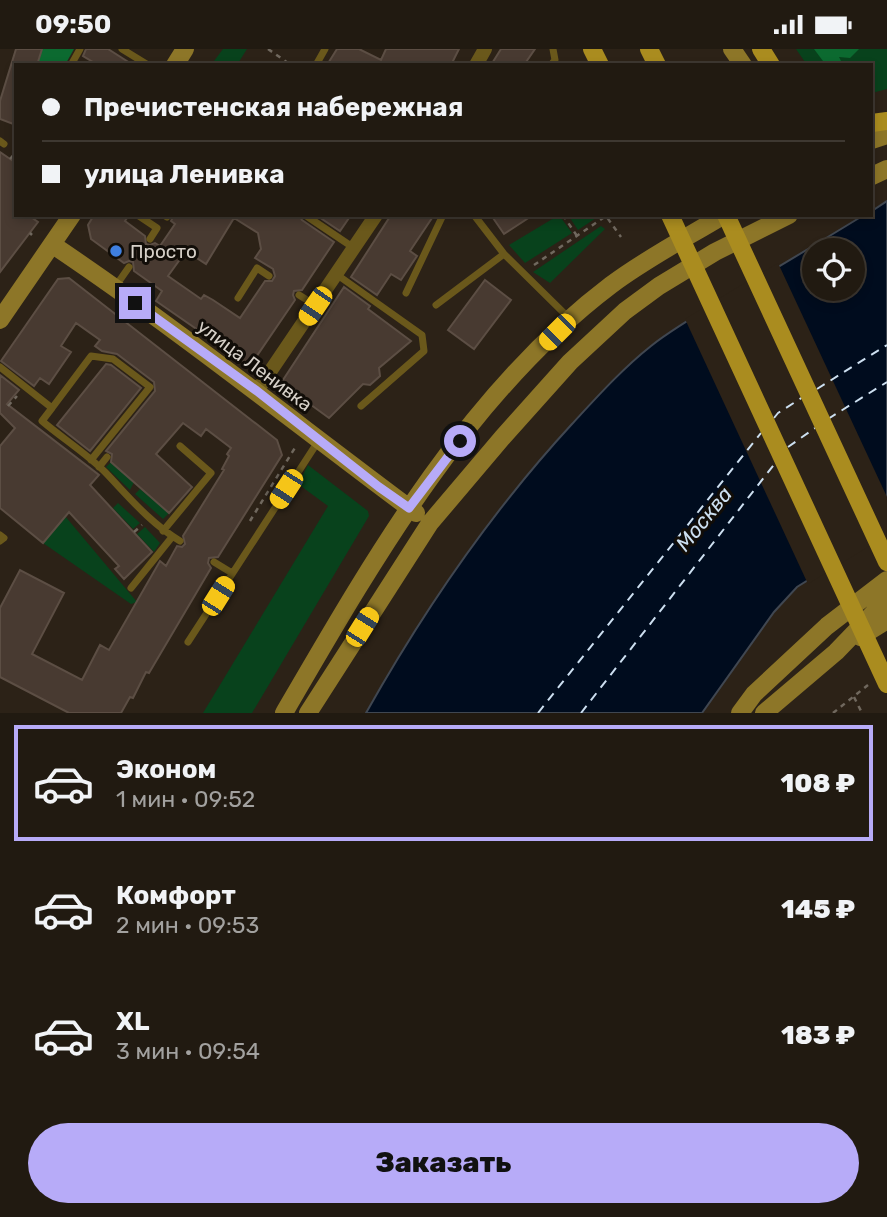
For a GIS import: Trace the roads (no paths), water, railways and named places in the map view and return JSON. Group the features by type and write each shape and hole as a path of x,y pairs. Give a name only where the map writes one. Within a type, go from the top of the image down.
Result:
{"main road":[{"path":"0,320 71,217"},
{"path":"671,217 879,684"},
{"path":"284,713 409,508 494,398 570,319 610,286 644,261 721,217"},
{"path":"726,217 887,562"},
{"path":"715,253 762,217"},
{"path":"308,713 430,523 570,362 625,311 659,286 785,217"},
{"name":"улица Ленивка","path":"53,244 257,391 379,487 430,523"},
{"path":"740,713 754,694 827,626 887,580"},
{"path":"764,713 836,652 887,599"},
{"path":"836,652 887,620"}],"street":[{"path":"257,391 375,217"}],"lane":[{"path":"122,49 145,63"},
{"path":"140,217 157,228 150,239"},
{"path":"308,217 354,248"},
{"path":"407,293 442,217"},
{"path":"476,217 504,254 570,319"},
{"path":"436,305 504,254"},
{"path":"114,288 129,267"},
{"path":"237,298 257,268 269,276"},
{"path":"336,274 422,335 424,351 362,407"},
{"path":"299,295 315,306"},
{"path":"91,460 150,387 113,359 91,356 39,424 91,460 163,531 180,541"},
{"path":"0,367 52,408"},
{"path":"188,642 319,439"},
{"path":"163,531 211,473 180,446"},
{"path":"99,467 107,457"},
{"path":"0,535 4,538 0,541"},
{"path":"131,588 172,537"},
{"path":"214,562 232,573"}],"water":[{"name":"Москва","path":"887,201 887,531 797,587 774,612 702,713 366,713 435,599 486,527 542,458 591,404 651,346 684,323 802,252 802,301 865,301 865,238 826,238 861,217 873,217 873,210"}],"place":[{"name":"Просто","path":"116,251"}]}
